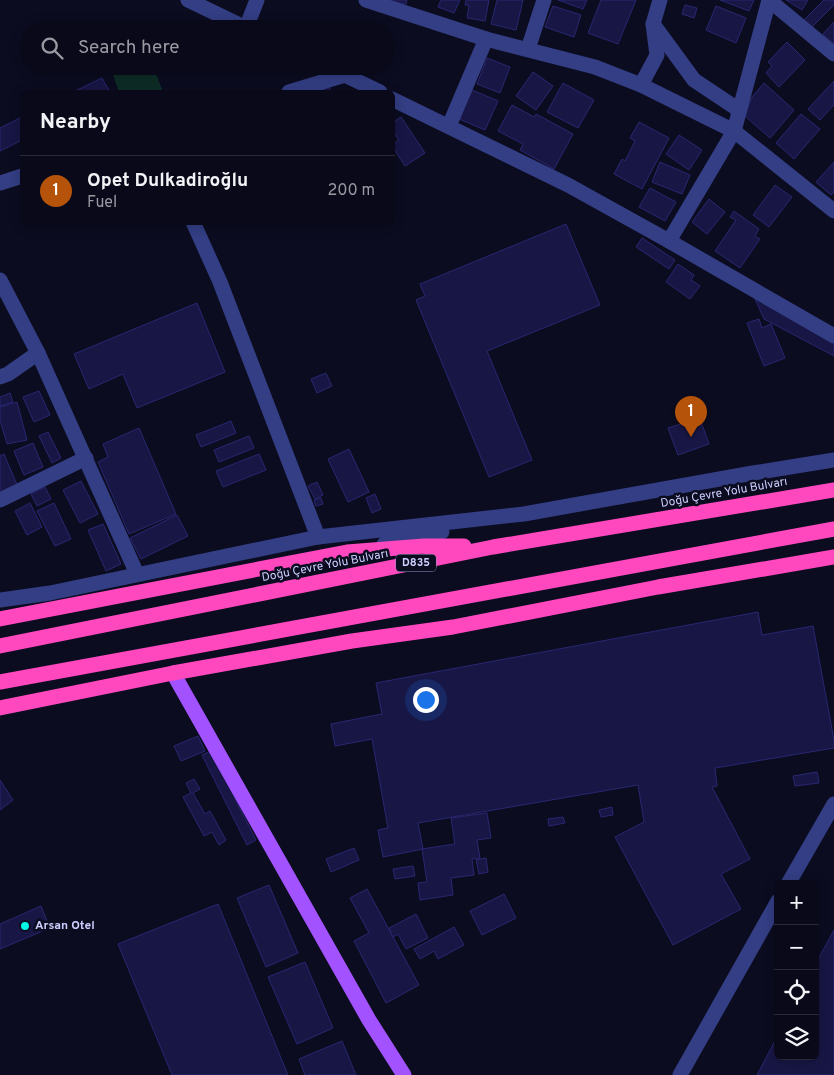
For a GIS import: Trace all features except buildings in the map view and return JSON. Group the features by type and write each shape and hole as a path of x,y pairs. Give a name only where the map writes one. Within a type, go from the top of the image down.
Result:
{"highway":[{"name":"Doğu Çevre Yolu Bulvarı","path":"0,646 493,547 834,490"},
{"path":"0,682 834,529"},
{"path":"0,619 347,552 424,546 493,547"},
{"path":"0,708 173,673 352,640 453,627 658,587 834,557"}],"main road":[{"path":"173,673 369,1020 404,1075"}],"street":[{"path":"188,0 230,20"},
{"path":"250,20 257,0"},
{"path":"366,0 486,39 595,66 641,85 734,131 834,211"},
{"path":"528,49 544,0"},
{"path":"641,85 657,55 653,24 660,0"},
{"path":"669,241 734,131 769,0 834,54"},
{"path":"653,24 694,80 739,110"},
{"path":"449,126 486,39"},
{"path":"296,90 345,75 376,90"},
{"path":"395,100 568,185 834,336"},
{"path":"0,183 20,177"},
{"path":"194,225 220,282 318,537"},
{"path":"0,280 38,353 137,574"},
{"path":"0,377 8,374 38,353"},
{"path":"0,500 86,458"},
{"path":"347,552 524,514 834,460"},
{"path":"0,600 50,592 318,537 524,514"},
{"path":"790,880 834,804"},
{"path":"680,1075 774,908"}],"green space":[{"path":"113,75 156,75 162,90 118,90"}],"place":[{"name":"Opet Dulkadiroğlu","path":"691,437"},
{"name":"Arsan Otel","path":"25,926"}]}
